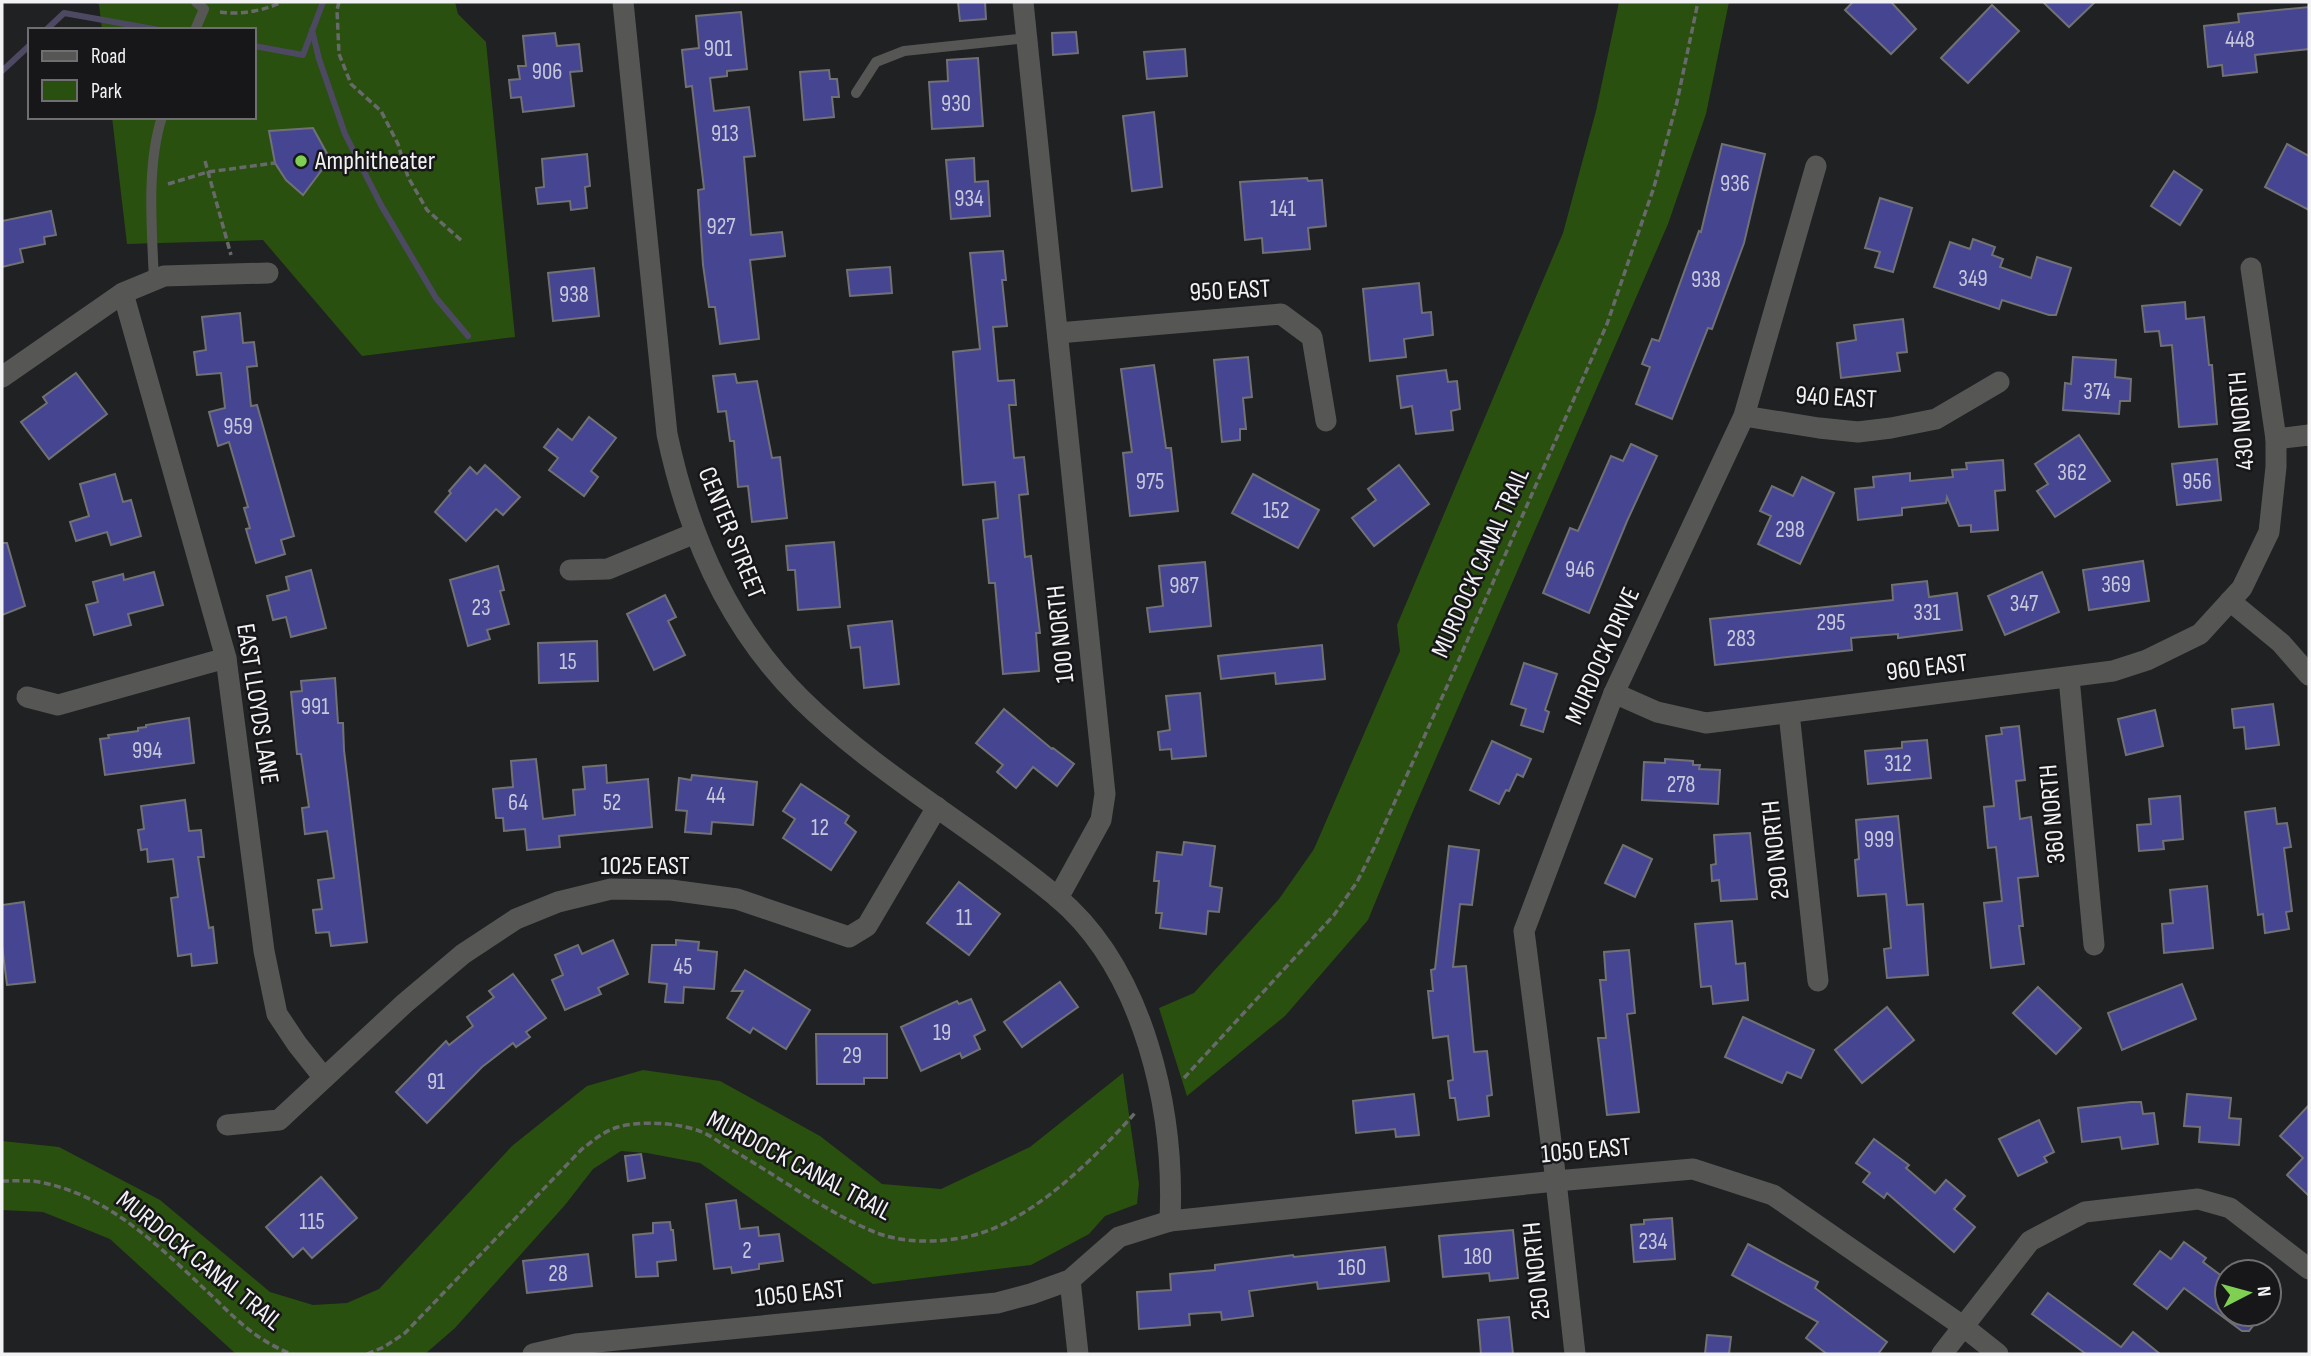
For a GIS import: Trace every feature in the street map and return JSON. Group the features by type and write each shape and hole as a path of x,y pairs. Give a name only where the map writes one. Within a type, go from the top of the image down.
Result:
{"street":[{"name":"CENTER STREET","path":"623,2 667,434 674,470 695,533 728,606 770,665 851,745 1058,898"},
{"name":"100 NORTH","path":"1023,2 1105,794 1101,820 1058,898"},
{"name":"MURDOCK DRIVE","path":"1556,1181 1524,931 1614,693 1744,416 1816,166"},
{"name":"430 NORTH","path":"2230,601 2242,588 2269,532 2276,467 2277,439 2251,268"},
{"path":"2,377 123,293 164,276 268,273"},
{"name":"EAST LLOYDS LANE","path":"123,293 226,658 264,951 277,1014 324,1078"},
{"name":"950 EAST","path":"1059,332 1281,314 1312,337 1326,421"},
{"name":"940 EAST","path":"1744,416 1858,432 1891,428 1936,419 1998,382"},
{"path":"2277,439 2309,435"},
{"path":"570,570 608,569 695,533"},
{"path":"2230,601 2281,643 2309,676"},
{"name":"960 EAST","path":"1614,693 1657,712 1706,723 2069,678 2113,671 2147,660 2200,634 2230,601"},
{"path":"27,697 58,705 226,658"},
{"name":"360 NORTH","path":"2069,678 2094,945"},
{"name":"290 NORTH","path":"1790,713 1818,981"},
{"name":"1025 EAST","path":"228,1125 279,1120 405,1003 463,954 516,919 558,902 611,889 671,890 737,899 849,937 867,926 937,807"},
{"path":"1058,898 1094,935 1112,962 1140,1019 1161,1093 1172,1189 1170,1221"},
{"name":"1050 EAST","path":"533,1354 997,1303 1070,1280 1119,1237 1170,1221 1556,1181 1693,1170 1773,1195 1964,1327 1998,1354"},
{"name":"250 NORTH","path":"1556,1181 1575,1354"},
{"path":"1942,1354 2030,1241 2085,1212 2197,1199 2230,1208 2309,1269"},
{"path":"1070,1280 1078,1354"}],"lane":[{"path":"195,28 200,5"},
{"path":"856,93 876,62 904,51 1027,38"},
{"path":"154,281 152,189 161,119"}],"path":[{"path":"200,5 233,14 271,7 282,2"},
{"path":"339,2 339,54 351,85 381,111 398,144 408,177 427,210 462,241"},
{"name":"MURDOCK CANAL TRAIL","path":"1184,1078 1334,915 1357,882 1374,848 1607,324 1654,187 1677,102 1698,2"},
{"path":"205,162 236,274"},
{"path":"152,189 208,172 275,163"},
{"name":"MURDOCK CANAL TRAIL","path":"367,1354 384,1348 405,1333 582,1149 618,1126 648,1123 700,1131 807,1196 878,1233 919,1241 935,1241 969,1237 1020,1215 1088,1164 1135,1113"},
{"name":"MURDOCK CANAL TRAIL","path":"2,1181 38,1182 78,1194 116,1214 180,1266 250,1332 269,1345 292,1354"}],"green space":[{"path":"92,2 455,2 458,14 486,42 515,337 362,356 263,240 127,244 112,119 256,119 256,28 102,28 99,4"},
{"path":"1619,2 1729,2 1706,114 1668,224 1368,920 1285,1016 1187,1096 1159,1008 1194,993 1279,899 1314,849 1400,651 1397,625 1563,233 1596,111"},
{"path":"643,1070 720,1081 820,1136 882,1184 941,1189 1030,1147 1123,1073 1139,1184 1137,1204 1105,1216 1089,1234 1031,1265 873,1284 700,1163 621,1151 593,1169 565,1205 455,1328 425,1354 236,1354 110,1239 43,1212 2,1210 2,1141 59,1147 160,1200 270,1292 313,1305 347,1303 379,1289 512,1146 587,1086"}],"building":[{"path":"958,2 985,2 986,19 960,21"},
{"path":"1853,2 1891,2 1916,29 1891,54 1845,10"},
{"path":"2043,2 2095,2 2069,27"},
{"path":"1992,5 2019,31 1968,83 1941,58"},
{"path":"2309,7 2309,49 2255,55 2257,72 2223,76 2222,65 2208,67 2204,26 2239,22 2238,14"},
{"path":"741,12 747,69 727,71 727,76 710,78 714,111 749,107 755,156 744,157 751,235 782,232 785,256 750,260 759,339 720,344 715,307 709,307 703,265 698,190 704,189 692,86 686,87 682,50 699,48 696,16"},
{"path":"1076,32 1078,53 1053,55 1052,33"},
{"path":"555,33 557,46 579,44 582,71 570,72 574,106 523,112 521,97 511,98 509,80 520,79 518,66 526,66 523,36"},
{"path":"1185,49 1187,76 1147,79 1144,52"},
{"path":"978,58 983,126 932,129 929,82 948,81 947,60"},
{"path":"829,70 830,79 837,79 839,97 832,97 834,117 804,120 800,72"},
{"path":"1154,112 1162,187 1132,191 1123,116"},
{"name":"Amphitheater","path":"313,128 330,159 303,195 286,180 275,163 269,131"},
{"path":"1722,144 1765,154 1744,243 1712,329 1708,328 1672,419 1636,404 1650,367 1642,364 1652,339 1659,341 1699,231 1701,232"},
{"path":"2287,144 2309,156 2309,210 2265,187"},
{"path":"587,154 590,186 585,187 587,208 571,210 570,201 538,204 536,188 544,187 542,159"},
{"path":"974,158 975,182 988,181 990,216 951,219 946,160"},
{"path":"2174,171 2202,190 2180,225 2151,206"},
{"path":"1307,178 1308,181 1322,180 1326,226 1308,228 1310,249 1263,253 1262,238 1245,240 1240,182"},
{"path":"1880,198 1912,208 1893,272 1875,267 1880,252 1865,248"},
{"path":"51,211 56,235 44,237 45,244 20,249 23,262 2,267 2,221"},
{"path":"1973,239 1995,247 1992,255 2003,259 2000,267 2031,278 2037,257 2071,268 2056,315 2002,300 1999,309 1934,287 1950,242 1970,249"},
{"path":"1003,251 1006,280 1002,280 1007,326 993,327 998,381 1014,380 1016,405 1009,405 1014,458 1024,457 1028,494 1019,495 1025,557 1031,556 1040,633 1036,633 1039,671 1003,674 995,583 989,583 983,520 998,518 995,482 963,485 953,352 980,349 970,253"},
{"path":"890,267 892,293 850,296 847,270"},
{"path":"594,268 599,316 553,321 548,273"},
{"path":"1419,283 1422,313 1431,312 1433,335 1404,339 1406,357 1370,361 1363,289"},
{"path":"2185,302 2186,319 2204,317 2209,365 2212,365 2217,424 2179,427 2172,345 2161,346 2159,331 2145,332 2142,306"},
{"path":"240,313 243,343 254,342 257,366 247,367 251,406 257,405 294,536 281,540 285,554 256,563 246,529 250,528 244,508 248,507 229,442 218,446 209,412 225,408 221,373 197,375 194,352 206,350 202,317"},
{"path":"1903,319 1907,352 1897,353 1900,371 1841,378 1837,343 1856,340 1854,325"},
{"path":"1248,357 1252,397 1243,398 1246,429 1240,429 1240,440 1222,442 1214,360"},
{"path":"2073,357 2116,360 2115,377 2131,379 2130,401 2120,401 2119,414 2063,410 2065,383 2071,384"},
{"path":"1154,365 1166,448 1171,448 1178,511 1130,516 1123,453 1132,452 1121,369"},
{"path":"1446,370 1448,382 1457,381 1460,409 1451,411 1453,430 1416,434 1412,406 1401,408 1397,376"},
{"path":"76,373 107,414 49,459 21,422 47,403 43,397"},
{"path":"735,374 737,383 757,381 772,458 780,457 787,518 752,522 748,486 738,487 734,441 730,441 726,411 718,412 713,376"},
{"path":"589,417 616,438 591,471 598,477 584,496 549,470 558,458 544,447 558,429 572,440"},
{"path":"2079,435 2110,481 2055,517 2037,491 2048,484 2035,464"},
{"path":"1631,444 1657,456 1589,613 1543,593 1570,528 1578,531 1611,456 1623,461"},
{"path":"2217,459 2221,500 2177,505 2172,464"},
{"path":"2003,460 2005,490 1995,491 1998,530 1971,532 1971,525 1959,526 1947,497 1946,503 1902,508 1902,515 1858,520 1855,489 1874,487 1873,477 1910,473 1910,481 1953,477 1952,470 1967,469 1966,463"},
{"path":"485,465 520,497 503,515 496,509 466,541 435,512 470,467 477,474"},
{"path":"1399,465 1429,504 1374,546 1352,518 1376,500 1368,489"},
{"path":"115,474 123,502 131,500 141,536 111,545 107,532 76,541 70,522 89,516 80,484"},
{"path":"1253,474 1319,510 1298,548 1232,513"},
{"path":"1802,477 1834,493 1800,564 1758,544 1771,516 1760,511 1772,486 1793,496"},
{"path":"834,542 840,607 798,610 795,570 788,570 786,546"},
{"path":"2,543 7,543 25,606 2,615"},
{"path":"2143,561 2149,601 2089,610 2083,570"},
{"path":"1205,562 1211,626 1150,632 1147,608 1163,606 1159,566"},
{"path":"498,566 504,590 500,591 509,624 487,630 490,639 468,646 450,580"},
{"path":"311,570 326,628 291,637 286,617 273,620 267,596 289,590 286,577"},
{"path":"154,572 163,605 128,614 131,625 94,635 86,605 98,602 93,582 123,574 124,580"},
{"path":"2042,572 2059,612 2005,635 1988,596"},
{"path":"1927,581 1929,597 1957,593 1962,630 1898,638 1898,634 1851,638 1852,650 1715,665 1710,619 1893,600 1892,585"},
{"path":"665,595 676,617 668,621 685,655 654,670 627,614"},
{"path":"892,621 899,684 864,688 860,647 851,648 848,626"},
{"path":"597,641 598,681 539,683 538,643"},
{"path":"1322,645 1325,679 1276,684 1275,673 1221,679 1218,656"},
{"path":"1524,663 1557,674 1545,710 1549,712 1543,732 1521,725 1526,709 1511,704"},
{"path":"335,678 338,723 343,723 367,942 331,946 329,932 316,933 313,910 322,909 318,880 334,878 327,831 305,834 302,808 309,807 301,754 297,754 291,692 302,691 301,681"},
{"path":"1200,693 1206,756 1172,759 1171,749 1160,750 1158,732 1170,730 1166,696"},
{"path":"2273,704 2279,745 2246,749 2244,727 2234,728 2232,709"},
{"path":"1004,709 1074,764 1057,786 1033,767 1016,788 997,772 1003,765 976,743"},
{"path":"2155,710 2163,746 2126,755 2118,719"},
{"path":"189,718 194,763 105,775 100,739 109,738 108,735 138,731 138,728 146,725"},
{"path":"2019,726 2025,780 2016,781 2020,819 2031,817 2038,876 2018,878 2023,926 2019,926 2024,964 1991,968 1984,903 2002,901 1996,847 1988,848 1984,807 1994,806 1986,736 2002,734 2001,728"},
{"path":"1927,740 1931,778 1868,784 1865,751 1902,748 1902,742"},
{"path":"1492,741 1531,759 1523,777 1517,774 1499,804 1470,790"},
{"path":"536,759 543,819 575,815 573,790 585,789 583,767 606,765 607,783 648,779 652,827 559,836 560,847 527,850 525,829 504,831 503,818 496,818 493,789 513,787 511,761"},
{"path":"1665,759 1693,761 1693,765 1700,765 1699,769 1720,770 1718,804 1642,800 1644,762 1665,763"},
{"path":"692,775 757,782 753,825 712,822 711,834 685,832 687,811 676,810 679,778 691,780"},
{"path":"801,784 849,816 845,823 856,832 831,870 783,838 795,819 783,811"},
{"path":"2180,796 2183,839 2163,841 2164,849 2139,851 2137,825 2151,824 2149,799"},
{"path":"185,800 189,831 201,830 204,857 198,857 209,928 213,927 217,963 192,966 191,954 178,956 171,898 178,897 173,859 148,862 147,849 141,850 138,830 144,829 141,806"},
{"path":"2275,808 2277,824 2287,823 2291,847 2284,848 2292,911 2286,912 2289,929 2265,933 2263,914 2258,915 2245,812"},
{"path":"1898,816 1907,905 1923,904 1928,975 1887,978 1884,949 1891,948 1886,894 1858,896 1856,820"},
{"path":"1750,833 1757,899 1721,901 1719,880 1712,881 1711,865 1716,864 1714,835"},
{"path":"1184,842 1215,846 1210,886 1222,888 1219,912 1208,911 1206,934 1160,928 1162,913 1156,913 1159,881 1154,881 1157,852 1182,855"},
{"path":"1623,845 1652,859 1635,897 1605,883"},
{"path":"1449,846 1479,850 1472,905 1460,904 1453,967 1466,966 1474,1052 1487,1051 1492,1095 1487,1096 1489,1116 1458,1120 1455,1098 1450,1098 1448,1081 1453,1080 1448,1036 1433,1038 1428,991 1433,991 1431,970 1435,969"},
{"path":"959,882 1000,914 969,955 927,923"},
{"path":"2207,886 2213,948 2164,953 2162,924 2173,923 2170,890"},
{"path":"24,902 35,982 7,985 2,945 2,905"},
{"path":"1732,921 1736,964 1745,963 1748,1000 1713,1004 1711,986 1701,987 1695,924"},
{"path":"613,940 628,974 598,988 601,994 565,1010 552,980 563,975 555,955 578,945 582,954"},
{"path":"676,940 699,942 698,950 717,952 714,989 684,987 683,1003 665,1002 667,984 649,982 652,945 676,945"},
{"path":"1629,950 1635,1013 1627,1014 1639,1112 1607,1115 1598,1038 1606,1038 1600,980 1606,980 1604,952"},
{"path":"745,970 810,1010 786,1049 753,1028 750,1033 727,1018 743,991 732,991"},
{"path":"513,974 546,1018 526,1032 530,1037 516,1047 513,1043 482,1067 427,1123 396,1092 446,1041 449,1045 473,1026 467,1017 494,997 489,991"},
{"path":"1060,982 1078,1007 1022,1047 1004,1022"},
{"path":"2182,984 2196,1019 2122,1050 2108,1013"},
{"path":"2038,987 2081,1028 2056,1054 2013,1013"},
{"path":"971,999 985,1030 974,1036 980,1049 962,1058 960,1053 921,1071 901,1027 957,1001 959,1004"},
{"path":"1887,1007 1914,1040 1862,1083 1835,1050"},
{"path":"1743,1017 1814,1050 1801,1078 1787,1072 1782,1083 1725,1057"},
{"path":"816,1034 887,1034 887,1078 864,1078 864,1084 817,1084"},
{"path":"1414,1094 1419,1135 1396,1137 1395,1129 1356,1133 1353,1101"},
{"path":"2187,1094 2231,1098 2229,1118 2241,1119 2239,1145 2199,1142 2200,1127 2184,1126"},
{"path":"2141,1102 2143,1114 2154,1113 2158,1144 2122,1149 2120,1137 2082,1142 2078,1108"},
{"path":"2309,1105 2309,1196 2287,1175 2303,1158 2280,1136"},
{"path":"2039,1120 2054,1152 2044,1157 2047,1162 2018,1176 1999,1139"},
{"path":"1874,1139 1909,1165 1906,1168 1935,1193 1946,1180 1965,1196 1954,1209 1975,1227 1954,1252 1887,1193 1884,1198 1863,1182 1870,1173 1856,1163"},
{"path":"641,1154 645,1178 628,1181 625,1156"},
{"path":"321,1177 357,1218 312,1258 303,1248 293,1257 266,1227"},
{"path":"736,1200 740,1229 758,1227 759,1236 779,1234 783,1261 759,1264 759,1269 732,1273 731,1267 714,1269 706,1204"},
{"path":"1672,1218 1675,1259 1634,1262 1631,1225 1644,1224 1644,1220"},
{"path":"670,1222 676,1260 657,1262 658,1276 636,1277 633,1235 653,1233 653,1223"},
{"path":"1513,1230 1518,1278 1490,1281 1489,1273 1443,1277 1439,1236"},
{"path":"2184,1242 2206,1258 2203,1262 2213,1270 2213,1310 2184,1288 2167,1309 2134,1284 2160,1251 2171,1259"},
{"path":"1748,1244 1818,1282 1815,1288 1887,1342 1878,1354 1827,1354 1806,1338 1818,1322 1732,1275"},
{"path":"1385,1247 1389,1281 1318,1289 1317,1282 1249,1291 1253,1316 1222,1320 1221,1312 1189,1314 1190,1325 1139,1329 1137,1292 1171,1290 1170,1274 1215,1270 1215,1265 1293,1255"},
{"path":"588,1254 592,1286 527,1293 523,1261"},
{"path":"2048,1293 2121,1347 2133,1332 2160,1354 2086,1354 2032,1314"},
{"path":"1509,1317 1513,1354 1481,1354 1478,1320"},
{"path":"1707,1335 1731,1337 1729,1354 1705,1354"}],"waterway":[{"path":"256,46 303,55 323,2"},
{"path":"48,28 64,13 148,28"},
{"path":"312,30 345,134 381,205 436,298 468,336"},
{"path":"2,71 28,47"}],"place":[{"name":"Amphitheater","path":"301,161"}]}
